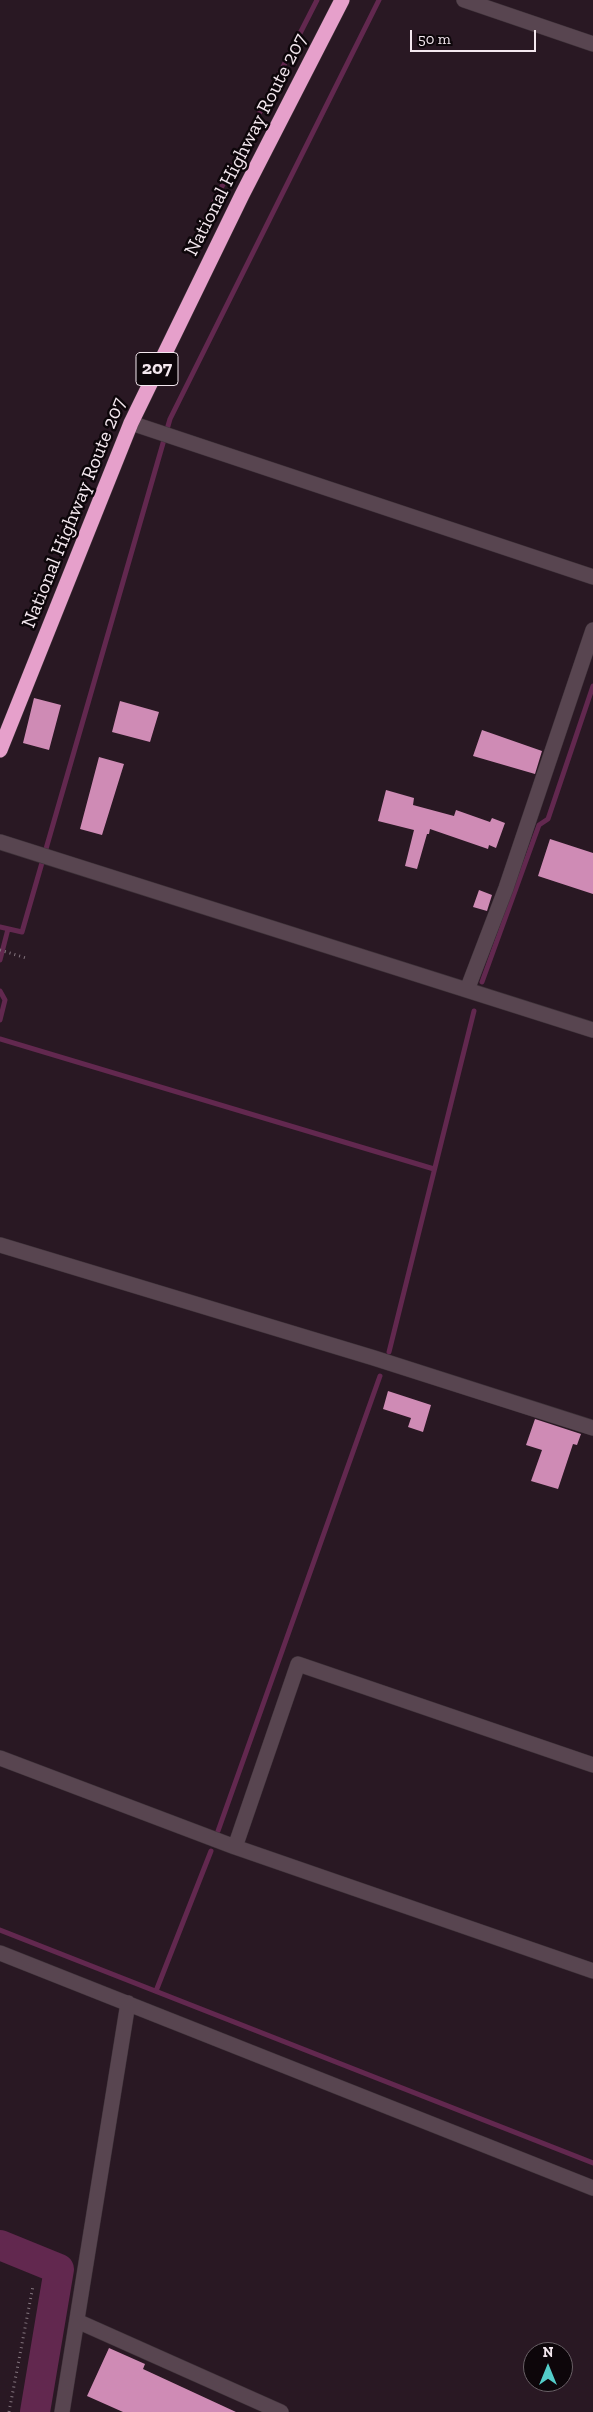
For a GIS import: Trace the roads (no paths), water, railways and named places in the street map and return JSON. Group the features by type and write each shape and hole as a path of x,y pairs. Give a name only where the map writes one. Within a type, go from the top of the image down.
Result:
{"highway":[{"name":"National Highway Route 207","path":"0,750 131,423 242,196 342,0"}],"street":[{"path":"464,0 593,44"},
{"path":"131,423 593,577"},
{"path":"467,990 506,888 593,630"},
{"path":"0,842 593,1030"},
{"path":"0,1245 374,1358 593,1428"},
{"path":"235,1847 298,1664 593,1765"},
{"path":"0,1758 235,1847 593,1971"},
{"path":"0,1952 593,2188"},
{"path":"62,2412 128,2003"},
{"path":"77,2320 281,2412"}],"waterway":[{"path":"189,251 317,0"},
{"path":"0,927 22,932 170,419 379,0"},
{"path":"482,982 539,825 548,819 593,686"},
{"path":"0,960 8,929"},
{"path":"0,991 5,1000 0,1020"},
{"path":"389,1352 474,1011"},
{"path":"0,1039 434,1169"},
{"path":"218,1831 380,1376"},
{"path":"156,1991 211,1851"},
{"path":"0,1930 593,2163"},
{"path":"0,2245 59,2269 35,2412"}]}
